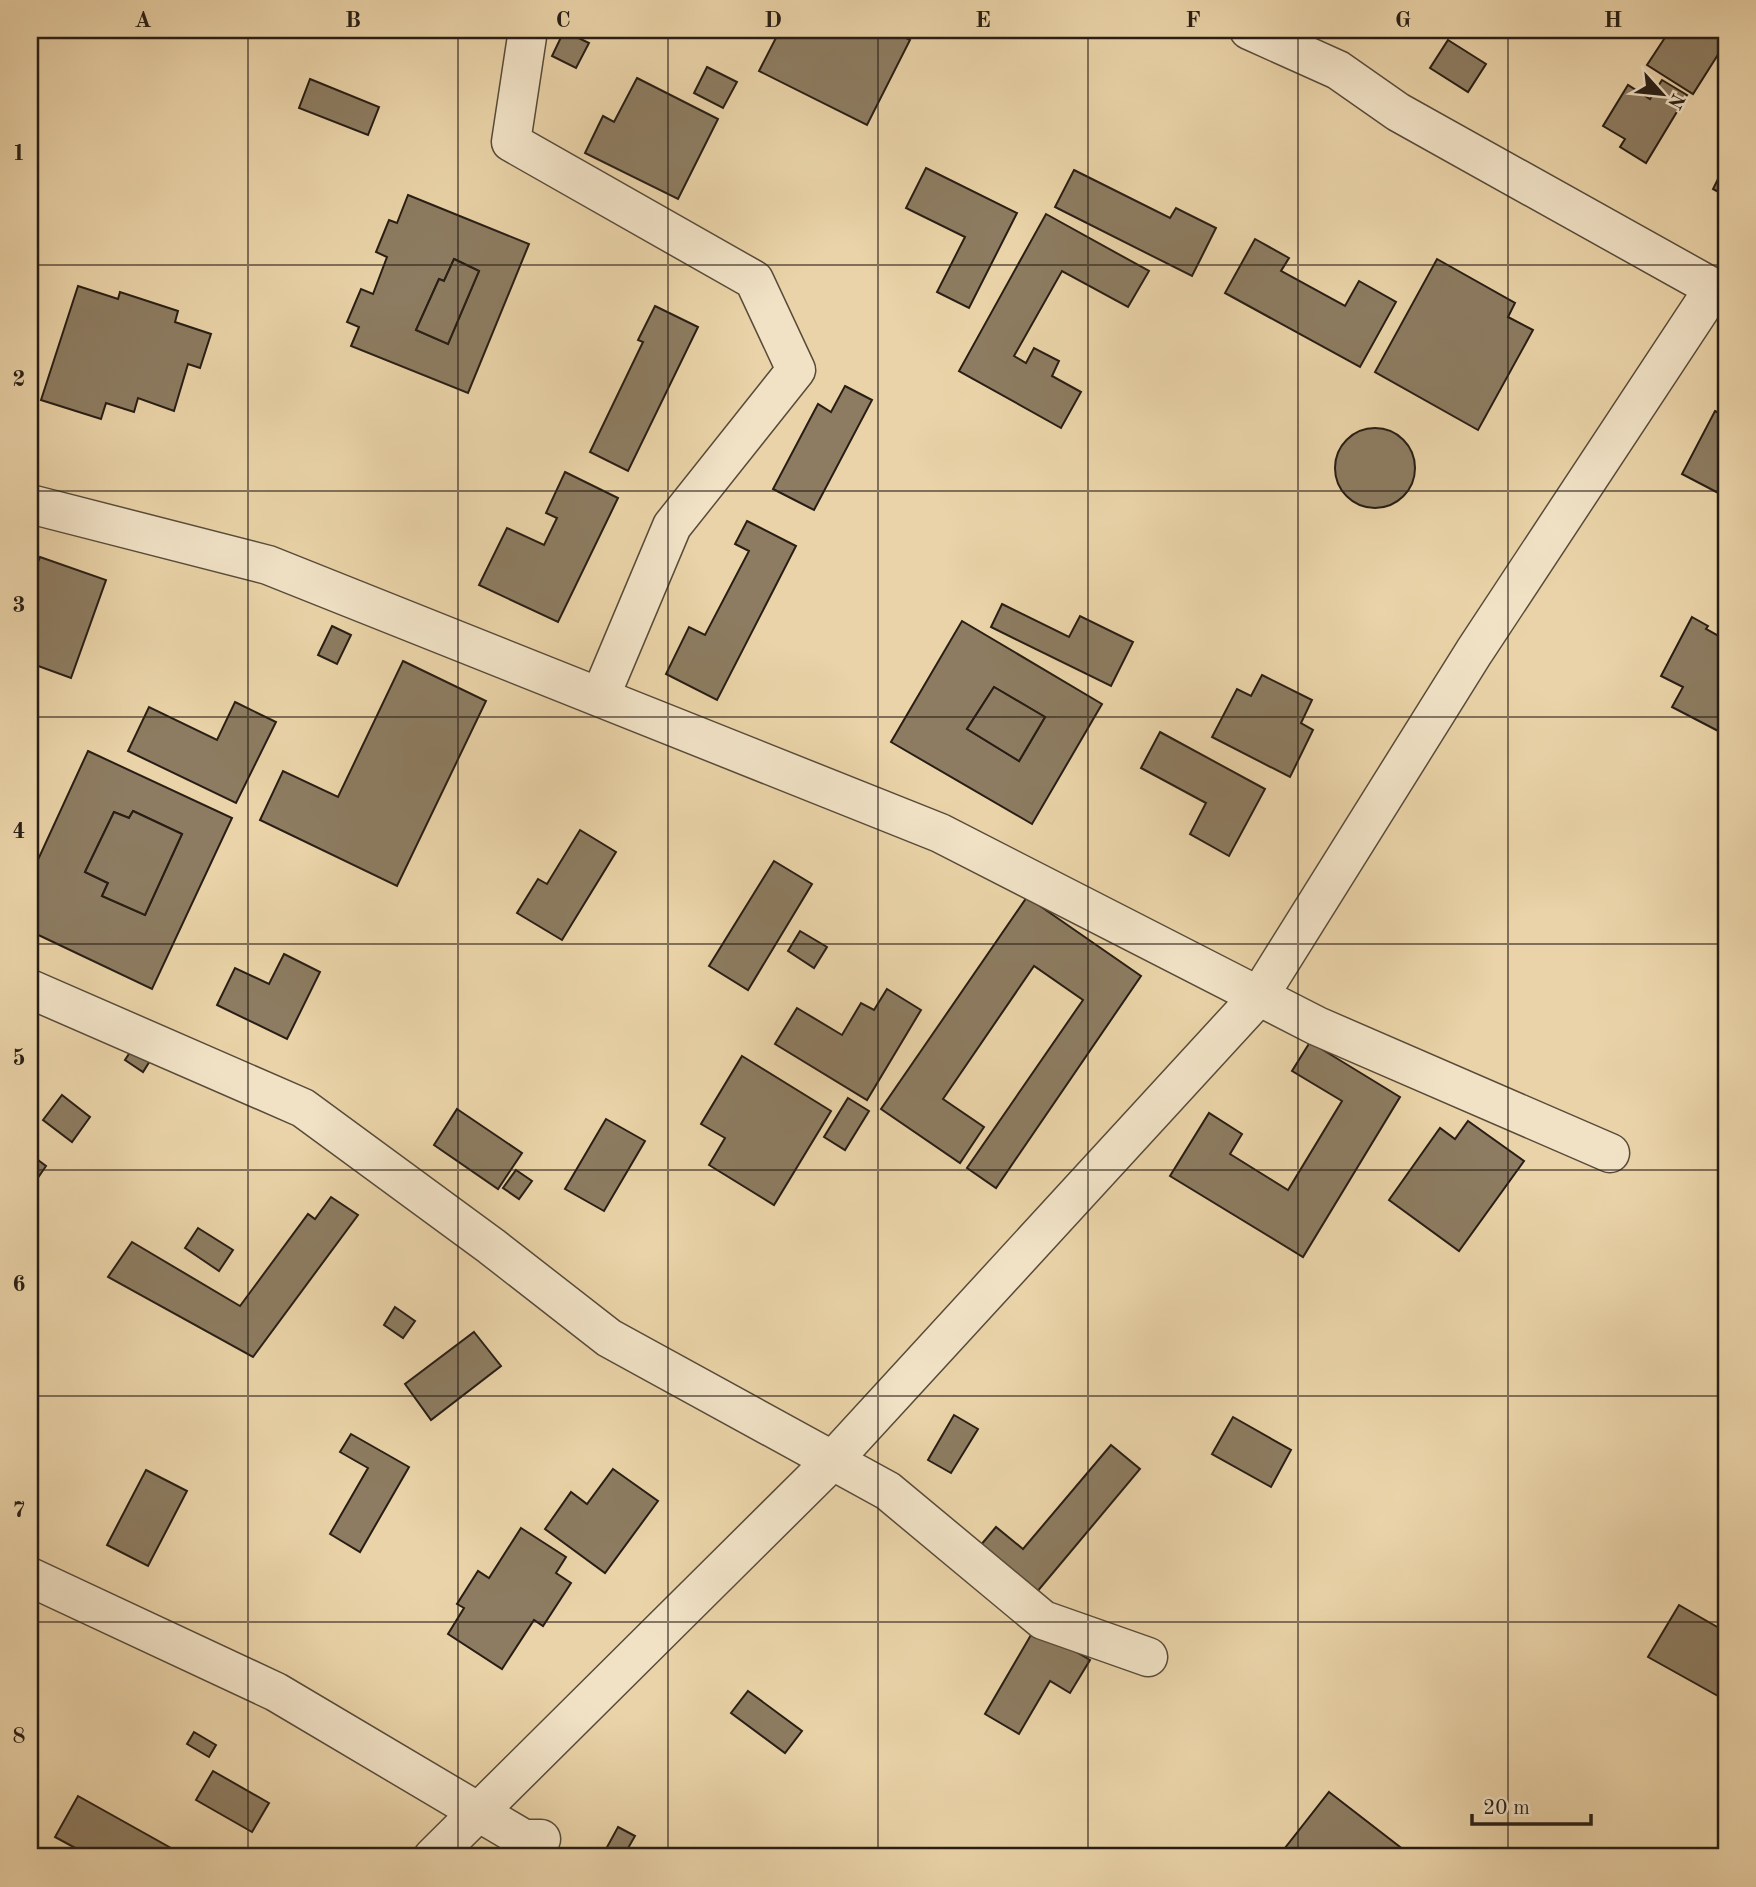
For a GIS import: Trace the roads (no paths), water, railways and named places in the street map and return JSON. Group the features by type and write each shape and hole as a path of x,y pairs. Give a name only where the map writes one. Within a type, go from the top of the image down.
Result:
{"street":[{"path":"528,30 511,142 754,280 796,370 672,526 600,697"},
{"path":"433,1857 832,1461 1259,996 1474,652 1720,291 1398,112 1338,71 1250,30"},
{"path":"30,504 268,565 940,833 1317,1026 1610,1153"},
{"path":"30,989 303,1108 491,1245 609,1338 888,1491 1043,1620 1148,1657"},
{"path":"30,1577 276,1692 524,1839 541,1839"}]}
